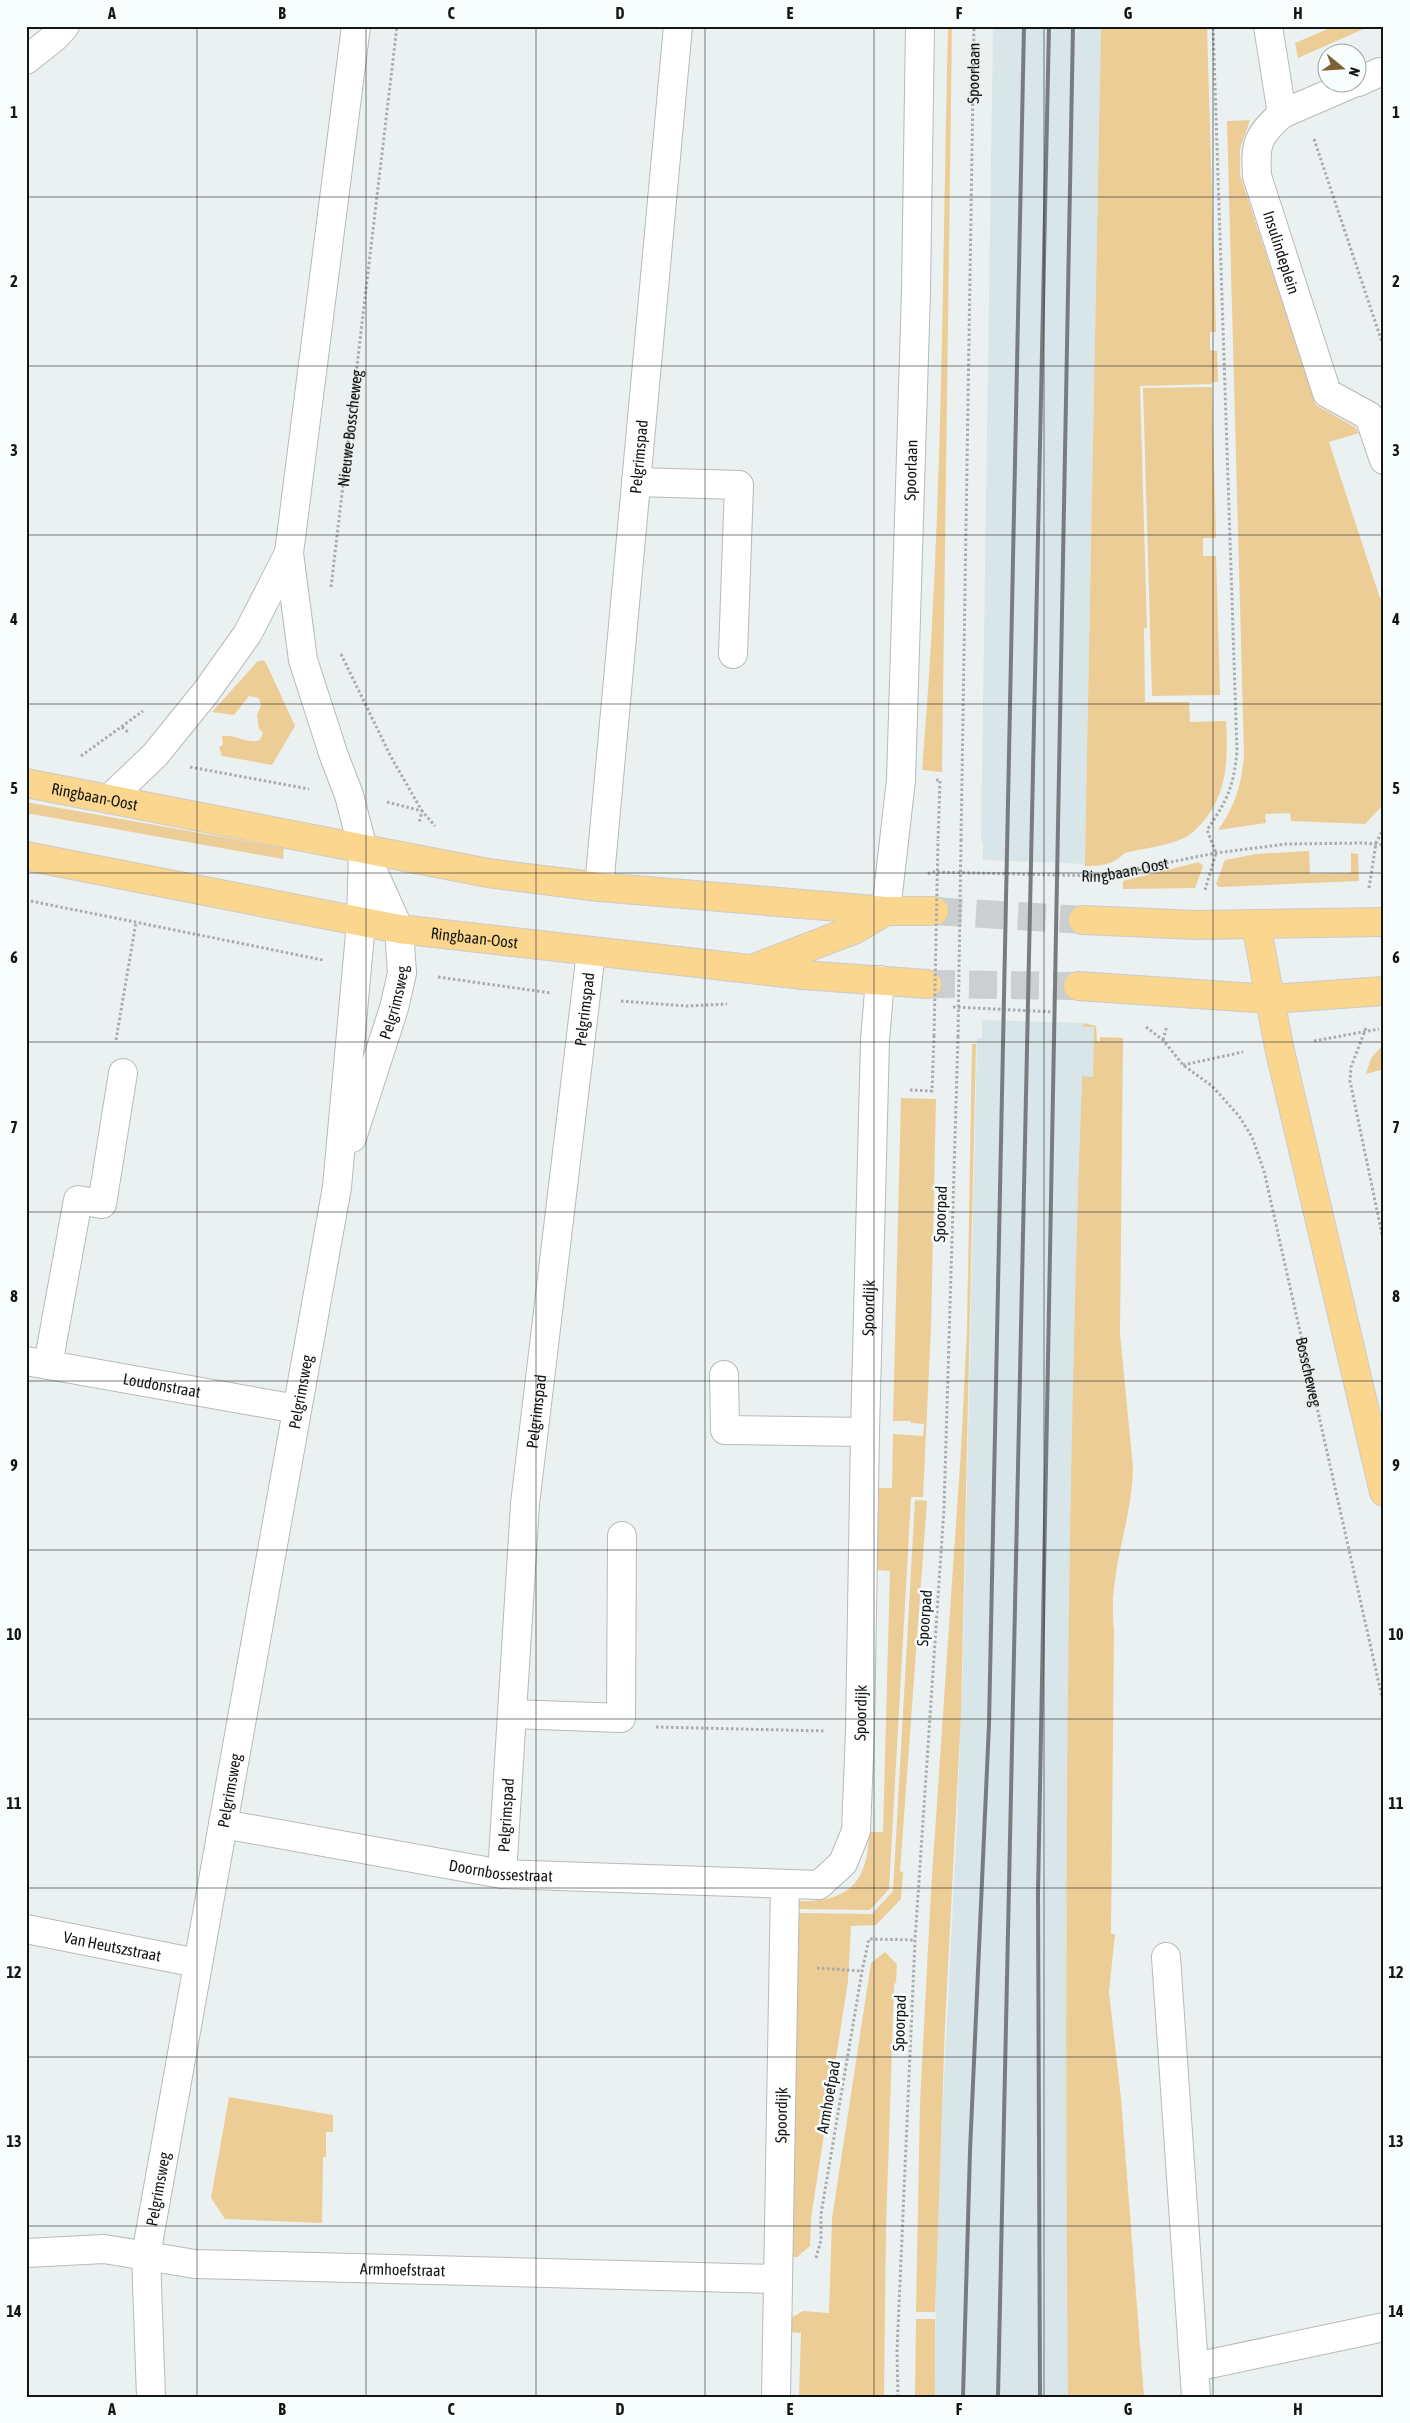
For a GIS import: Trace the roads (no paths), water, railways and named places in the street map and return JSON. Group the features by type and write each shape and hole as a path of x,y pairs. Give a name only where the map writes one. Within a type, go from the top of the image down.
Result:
{"main road":[{"name":"Ringbaan-Oost","path":"26,783 488,872 599,887 886,911 934,911"},
{"name":"Ringbaan-Oost","path":"26,856 399,929 591,952 927,984"},
{"path":"753,968 856,929 886,911"},
{"path":"1083,920 1196,925 1384,922"},
{"path":"1256,924 1279,1047 1384,1492"},
{"path":"1078,986 1271,1000 1384,991"}],"street":[{"path":"26,60 55,37 65,26"},
{"path":"356,26 289,553 303,660 334,756 349,795 363,849 399,929"},
{"name":"Pelgrimspad","path":"599,887 678,26"},
{"name":"Spoorlaan","path":"886,911 901,780 916,291 920,26"},
{"path":"1268,26 1282,114 1334,92"},
{"path":"1368,77 1380,72 1384,73"},
{"name":"Insulindeplein","path":"1282,114 1265,129 1255,151 1257,176 1327,393 1369,416 1384,460"},
{"path":"636,482 739,485 733,654"},
{"path":"109,799 155,754 206,692 248,633 289,553"},
{"path":"361,923 363,849"},
{"name":"Pelgrimsweg","path":"151,2397 146,2255 336,1187 361,923"},
{"name":"Pelgrimsweg","path":"336,1187 394,1008 402,973 399,929"},
{"name":"Pelgrimspad","path":"502,1874 525,1504 591,952"},
{"name":"Spoordijk","path":"776,2397 782,1966 785,1884 820,1885 843,1863 856,1831 860,1731 875,1040 880,980"},
{"path":"37,1363 78,1200 102,1204 123,1074"},
{"name":"Loudonstraat","path":"37,1363 297,1409"},
{"path":"724,1375 725,1430 865,1432"},
{"path":"512,1714 621,1718 622,1536"},
{"name":"Doornbossestraat","path":"223,1824 502,1874 785,1884"},
{"name":"Van Heutszstraat","path":"26,1929 198,1963"},
{"path":"1166,1957 1196,2397"},
{"name":"Armhoefstraat","path":"26,2253 104,2249 195,2264 778,2279"},
{"path":"1195,2366 1384,2327"}],"tunnel":[{"path":"934,911 1083,920"},
{"path":"927,984 1078,986"}],"railway":[{"path":"963,2397 970,2151 989,1724 1024,26"},
{"path":"998,2397 1049,26"},
{"path":"1040,2397 1038,1893 1073,26"}]}
